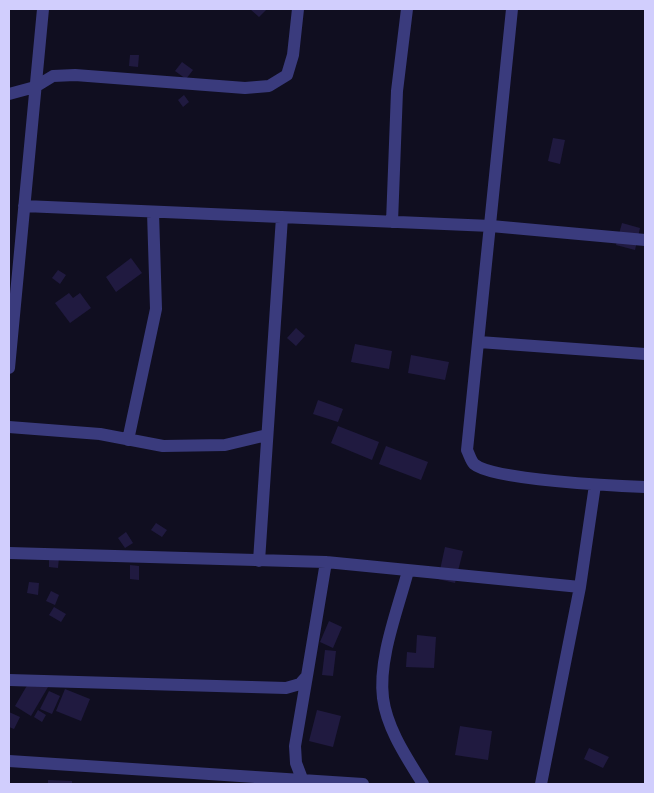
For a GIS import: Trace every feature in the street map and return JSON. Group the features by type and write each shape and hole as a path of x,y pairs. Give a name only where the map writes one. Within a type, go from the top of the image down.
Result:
{"street":[{"path":"9,368 12,308 43,9"},
{"path":"9,94 35,88 53,76 75,75 245,88 269,86 287,75 293,56 298,9"},
{"path":"392,222 397,91 407,9"},
{"path":"512,9 467,450 474,464 496,473 595,485 645,487"},
{"path":"24,206 491,226 645,240"},
{"path":"128,440 156,310 153,212"},
{"path":"258,561 282,218"},
{"path":"479,342 645,354"},
{"path":"9,427 100,434 163,446 225,445 267,435"},
{"path":"541,784 580,587 595,485"},
{"path":"9,553 326,562 580,587"},
{"path":"304,782 296,763 295,746 326,562"},
{"path":"408,571 384,663 382,687 383,700 399,744 423,784"},
{"path":"9,680 286,688 300,684 307,676"},
{"path":"9,761 304,782 363,784"}],"building":[{"path":"250,9 267,9 259,17"},
{"path":"130,55 139,55 138,67 129,66"},
{"path":"182,62 193,70 186,79 175,71"},
{"path":"184,95 189,102 183,107 178,100"},
{"path":"553,138 565,140 560,164 548,161"},
{"path":"622,223 640,228 635,250 616,245"},
{"path":"131,258 142,273 116,292 106,277"},
{"path":"58,270 66,275 60,284 52,278"},
{"path":"69,293 73,298 80,293 91,308 70,323 55,303"},
{"path":"296,328 305,336 296,346 287,338"},
{"path":"355,344 392,351 389,369 351,362"},
{"path":"411,355 449,362 445,380 408,373"},
{"path":"318,400 343,409 338,422 313,414"},
{"path":"338,426 379,442 372,460 331,443"},
{"path":"386,446 428,462 421,480 379,464"},
{"path":"156,523 167,530 162,537 151,530"},
{"path":"126,532 133,543 125,548 118,538"},
{"path":"445,547 463,551 455,583 438,579"},
{"path":"49,556 59,557 58,568 49,567"},
{"path":"130,565 139,566 139,580 130,579"},
{"path":"29,582 39,583 38,595 27,593"},
{"path":"51,591 59,595 55,605 46,601"},
{"path":"54,607 66,614 61,622 49,615"},
{"path":"329,621 342,627 333,648 320,642"},
{"path":"417,635 436,637 434,668 406,667 407,652 416,653"},
{"path":"325,650 336,651 333,676 322,675"},
{"path":"32,677 48,687 31,716 15,706"},
{"path":"65,689 90,699 81,721 56,711"},
{"path":"49,691 60,696 52,714 40,709"},
{"path":"38,710 46,715 42,722 34,717"},
{"path":"317,710 341,716 333,747 309,741"},
{"path":"9,712 20,717 14,729 9,727"},
{"path":"460,726 492,731 488,760 455,755"},
{"path":"589,748 609,757 603,768 584,759"},
{"path":"48,780 72,781 72,784 48,784"}]}
